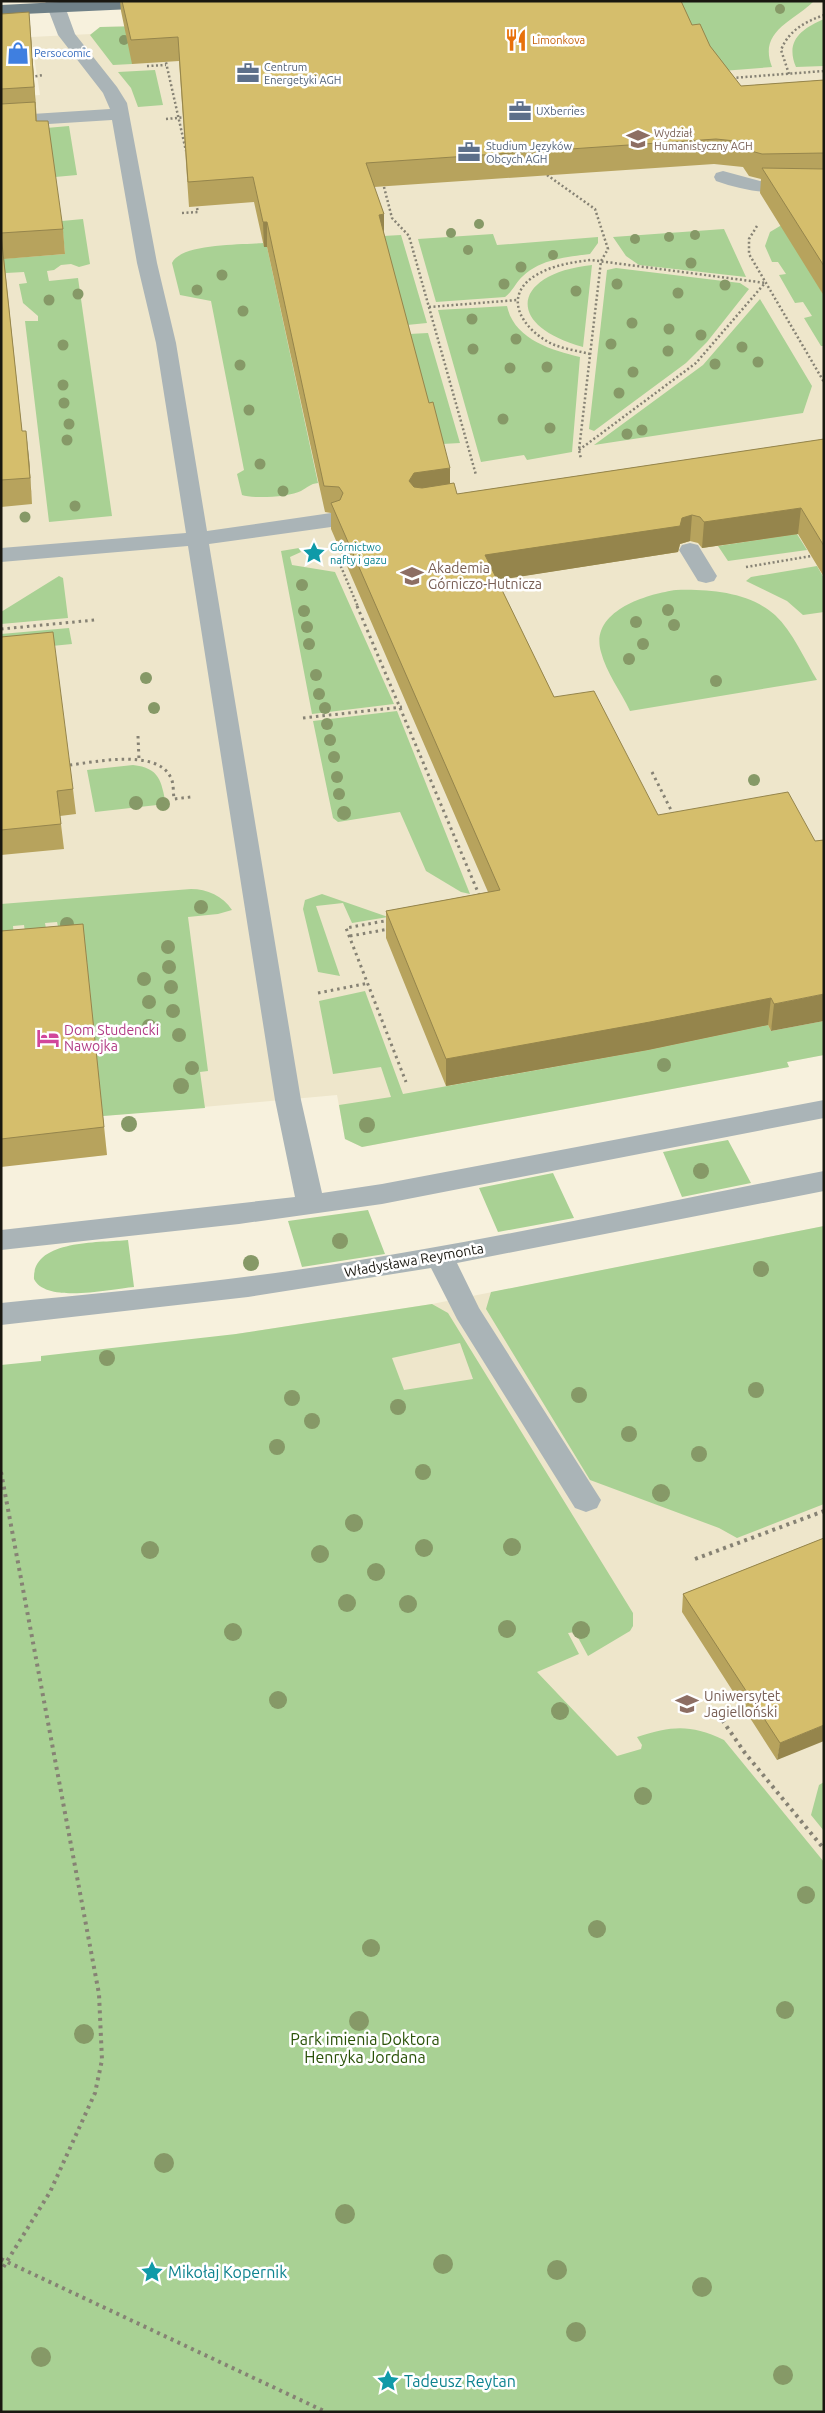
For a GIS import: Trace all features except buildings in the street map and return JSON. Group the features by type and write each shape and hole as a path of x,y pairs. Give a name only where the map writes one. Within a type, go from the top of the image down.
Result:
{"main road":[{"path":"1,10 55,4 198,1"}],"street":[{"path":"55,4 65,32 111,91 122,118 147,263 166,343 291,1115 311,1206"},
{"path":"1,122 122,118"},
{"path":"723,177 758,188 781,189 824,186"},
{"path":"1,555 197,539 331,520"},
{"path":"690,550 706,576"},
{"path":"1,1240 220,1218 311,1206 824,1109"},
{"name":"Władysława Reymonta","path":"1,1314 258,1285 439,1256 824,1181"},
{"path":"439,1256 467,1312 586,1500"}],"path":[{"path":"789,74 781,50 787,36 805,22 824,15"},
{"path":"165,57 181,128"},
{"path":"731,78 824,72"},
{"path":"122,118 187,117"},
{"path":"547,175 595,209 608,249 600,261 579,450 581,459"},
{"path":"384,187 392,218 409,236 476,475"},
{"path":"760,224 749,236 747,248 824,382"},
{"path":"590,354 566,349 544,340 522,319 517,300 519,294 530,280 546,270 576,261 600,261 766,283"},
{"path":"579,450 696,363 766,283"},
{"path":"429,307 517,300"},
{"path":"706,576 811,556"},
{"path":"338,561 402,707 484,905"},
{"path":"1,629 95,620"},
{"path":"303,718 402,707"},
{"path":"138,736 139,760"},
{"path":"70,765 139,760 152,762 166,770 170,775 174,799 238,793"},
{"path":"652,772 677,822"},
{"path":"395,918 346,928 406,1082"},
{"path":"350,936 390,929"},
{"path":"309,994 369,983"},
{"path":"1,1472 99,1994 102,2052 95,2093 80,2130 50,2192 1,2271"},
{"path":"695,1559 824,1511"},
{"path":"718,1714 745,1753 824,1849"},
{"path":"1,2259 326,2412"}],"shaded area":[{"name":"Akademia Górniczo-Hutnicza","path":"646,1 824,1 824,1055 787,1062 789,1067 362,1147 345,1139 337,1095 103,1116 107,1155 1,1166 1,98 40,95 31,37 91,34 100,27"},
{"name":"Uniwersytet Jagielloński","path":"824,1226 824,2025 236,1334 432,1304"}],"green space":[{"path":"814,1 780,28 774,36 770,44 769,55 772,67 709,72 681,2"},
{"path":"824,19 824,66 796,67 792,50 797,37 808,27"},
{"path":"145,26 132,64 113,65 90,35 100,27"},
{"path":"155,70 163,105 138,107 131,88 118,72"},
{"path":"69,126 77,175 55,177 35,129"},
{"path":"83,219 90,264 79,267 71,264 61,265 54,270 47,271 49,281 78,278 112,516 49,522 25,321 38,321 38,316 23,303 19,284 27,283 24,272 6,273 6,275 1,259 65,254 62,221"},
{"path":"785,223 824,296 824,346 821,346 804,318 812,316 803,302 795,303 779,275 786,274 778,262 772,262 765,246 770,232"},
{"path":"724,229 746,277 639,265 626,256 613,237"},
{"path":"493,234 497,245 598,237 598,243 590,254 546,262 530,270 505,297 436,302 418,239"},
{"path":"401,235 427,323 407,325 383,236"},
{"path":"263,243 267,247 318,483 296,493 263,497 242,495 237,474 244,470 211,301 180,295 172,263 178,256 199,248"},
{"path":"592,265 583,347 557,337 539,326 530,313 528,301 534,289 546,278 566,270"},
{"path":"616,268 740,283 749,289 707,342 686,363 594,431 589,429 607,270"},
{"path":"760,299 812,386 803,413 594,445 703,365"},
{"path":"507,306 517,327 526,335 557,351 580,357 572,452 527,460 524,455 481,462 438,310"},
{"path":"428,333 460,443 442,444 432,425 409,334"},
{"path":"797,534 807,550 728,561 718,546"},
{"path":"299,548 301,552 290,557 292,565 335,572 394,704 312,714 281,551"},
{"path":"817,566 824,578 824,612 803,615 787,601 746,581 751,577"},
{"path":"59,576 63,578 68,618 1,624 1,612"},
{"path":"676,590 715,591 741,597 765,607 775,615 787,630 817,680 630,711 603,659 600,638 604,626 612,615 623,607 650,596"},
{"path":"69,628 72,644 1,651 1,634"},
{"path":"397,711 470,894 461,892 426,871 400,812 338,822 333,818 313,721"},
{"path":"133,765 149,769 158,777 166,804 95,812 87,770"},
{"path":"191,889 203,890 214,894 232,910 218,914 188,917 208,1071 200,1072 205,1108 103,1116 86,952 64,954 57,922 45,923 50,951 28,953 24,925 13,926 15,951 1,952 1,904"},
{"path":"322,894 388,917 352,923 343,903 316,906 340,976 318,972 303,909 305,900"},
{"path":"365,991 403,1094 648,1050 768,1025 771,1031 824,1021 824,1055 787,1062 789,1067 362,1147 345,1139 339,1105 391,1097 381,1067 333,1074 319,1001"},
{"path":"728,1140 751,1183 682,1197 663,1152"},
{"path":"553,1173 574,1218 498,1232 479,1188"},
{"path":"368,1210 385,1254 302,1267 288,1221"},
{"path":"824,1226 824,1504 737,1538 719,1528 590,1480 486,1309 491,1292"},
{"path":"128,1240 134,1287 95,1292 65,1293 41,1287 34,1279 36,1266 44,1256 55,1250 85,1243"},
{"name":"Park imienia Doktora Henryka Jordana","path":"432,1304 448,1313 633,1613 633,1626 630,1631 588,1656 575,1632 568,1633 579,1654 537,1672 617,1756 641,1749 642,1745 637,1737 671,1729 681,1728 701,1731 724,1740 824,1862 824,2412 1,2412 1,1365 41,1361 41,1356 236,1334","holes":["460,1343 473,1379 404,1390 392,1358"]},
{"path":"824,1782 824,1831 811,1815 819,1785"}],"place":[{"name":"Limonkova","path":"516,40"},
{"name":"Persocomic","path":"18,53"},
{"name":"Centrum Energetyki AGH","path":"248,73"},
{"name":"UXberries","path":"520,111"},
{"name":"Wydział Humanistyczny AGH","path":"638,139"},
{"name":"Studium Języków Obcych AGH","path":"469,152"},
{"name":"Górnictwo nafty i gazu","path":"314,553"},
{"name":"Akademia Górniczo-Hutnicza","path":"412,576"},
{"name":"Dom Studencki Nawojka","path":"48,1038"},
{"name":"Uniwersytet Jagielloński","path":"687,1704"},
{"name":"Mikołaj Kopernik","path":"152,2272"},
{"name":"Tadeusz Reytan","path":"388,2381"}]}
